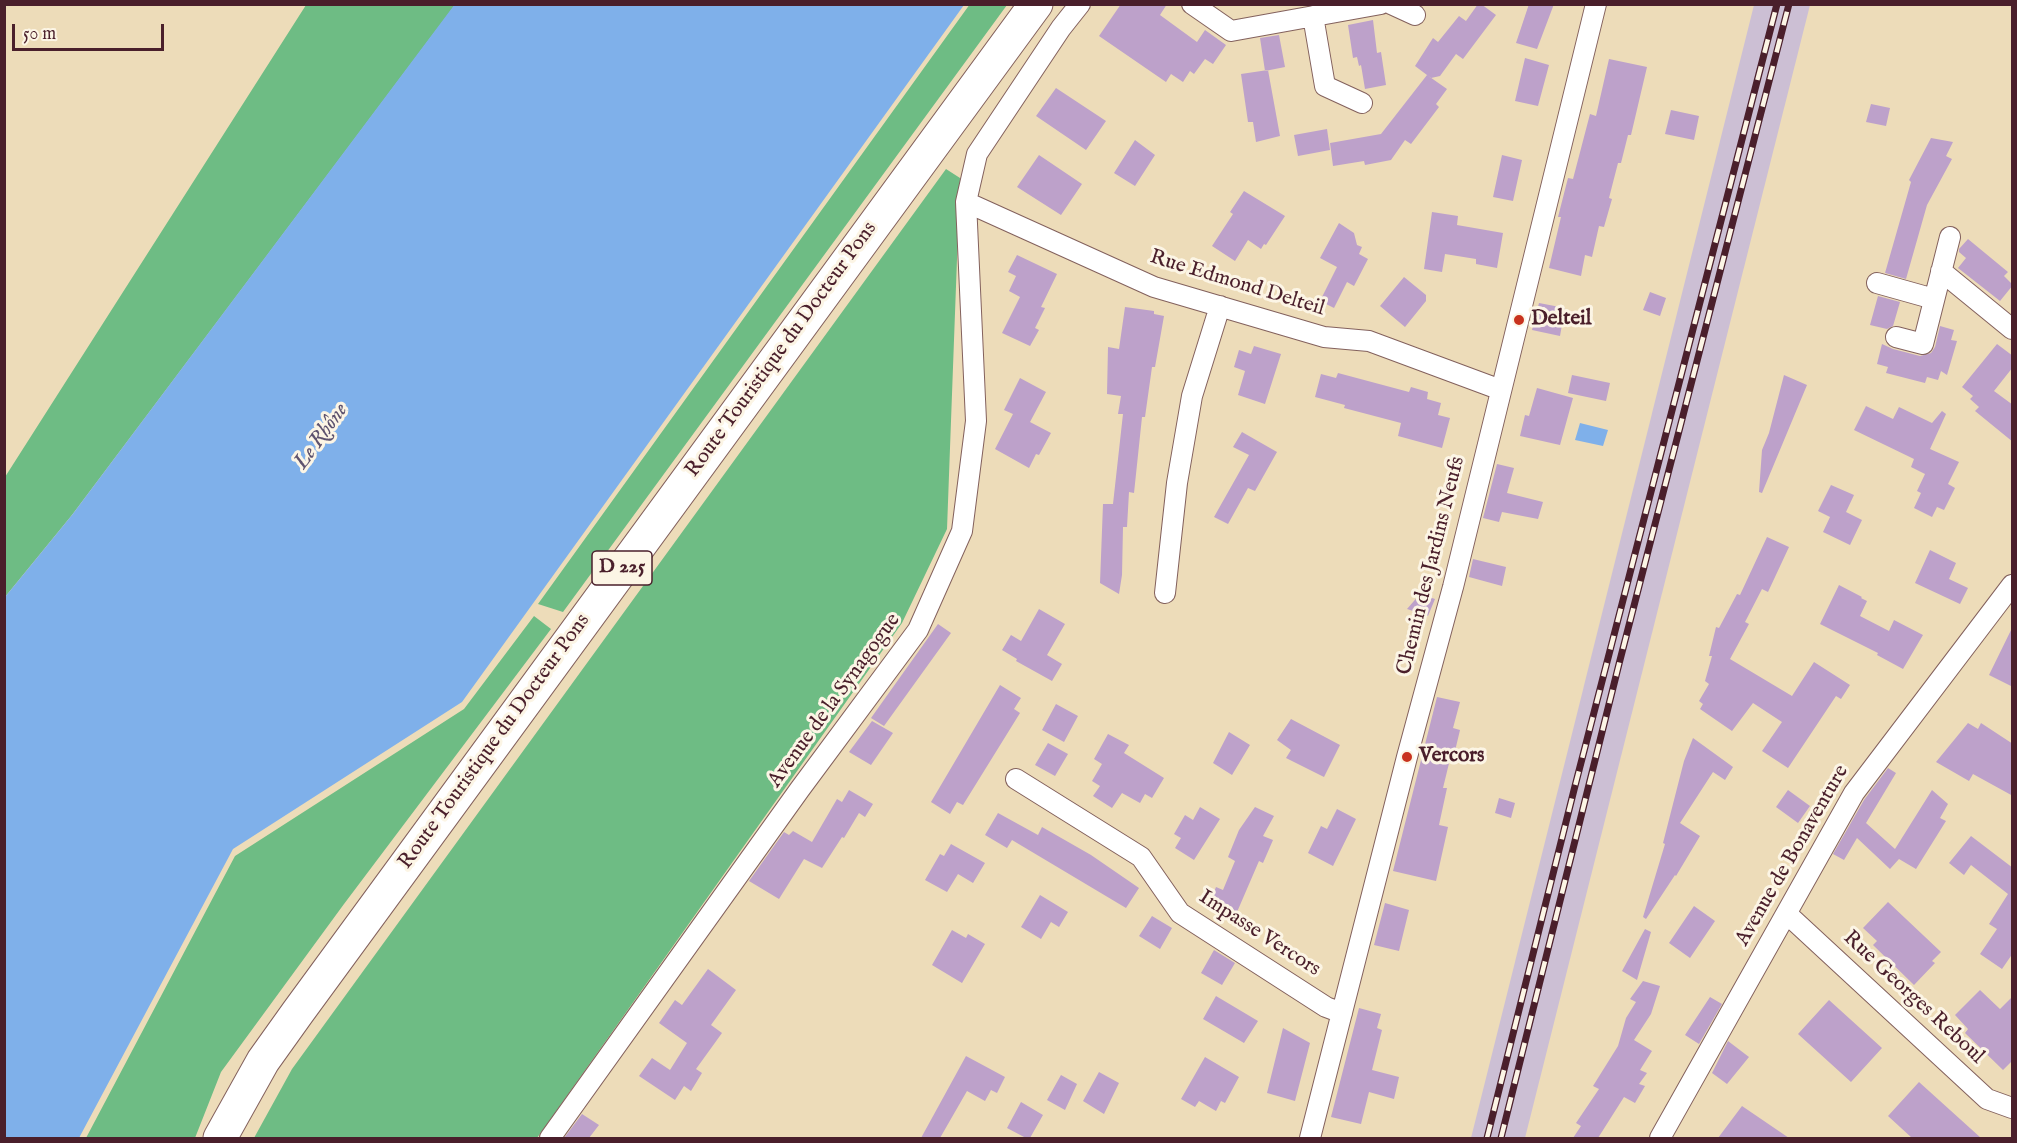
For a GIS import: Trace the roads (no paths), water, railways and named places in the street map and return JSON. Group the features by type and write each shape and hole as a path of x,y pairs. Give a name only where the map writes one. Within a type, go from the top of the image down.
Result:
{"highway":[{"name":"Route Touristique du Docteur Pons","path":"220,1138 263,1061 305,1002 1036,4"}],"street":[{"name":"Avenue de la Synagogue","path":"550,1138 918,630 962,531 976,421 966,202 977,154 1054,38 1080,4"},
{"path":"1192,4 1231,31 1381,4"},
{"path":"1391,4 1415,15"},
{"name":"Chemin des Jardins Neufs","path":"1310,1138 1453,587 1596,4"},
{"path":"1313,16 1325,86 1362,103"},
{"name":"Rue Edmond Delteil","path":"966,202 1154,287 1324,337 1369,341 1501,390"},
{"path":"1896,337 1923,344 1950,237"},
{"path":"1941,271 2013,329"},
{"path":"1877,283 1934,299"},
{"path":"1165,592 1177,483 1192,396 1220,306"},
{"name":"Avenue de Bonaventure","path":"1660,1138 1854,793 2013,585"},
{"name":"Impasse Vercors","path":"1016,779 1142,857 1180,913 1326,1007 1342,1013"},
{"name":"Rue Georges Reboul","path":"1786,914 1987,1099 2013,1108"}],"water":[{"name":"Le Rhône","path":"455,4 964,5 462,702 233,849 79,1138 5,1138 5,597 72,515"},
{"path":"1580,423 1608,430 1603,446 1575,440"}],"railway":[{"path":"1487,1138 1575,786 1777,4"},
{"path":"1501,1138 1619,664 1789,4"}],"place":[{"name":"Delteil","path":"1519,320"},
{"name":"Vercors","path":"1407,757"}]}
